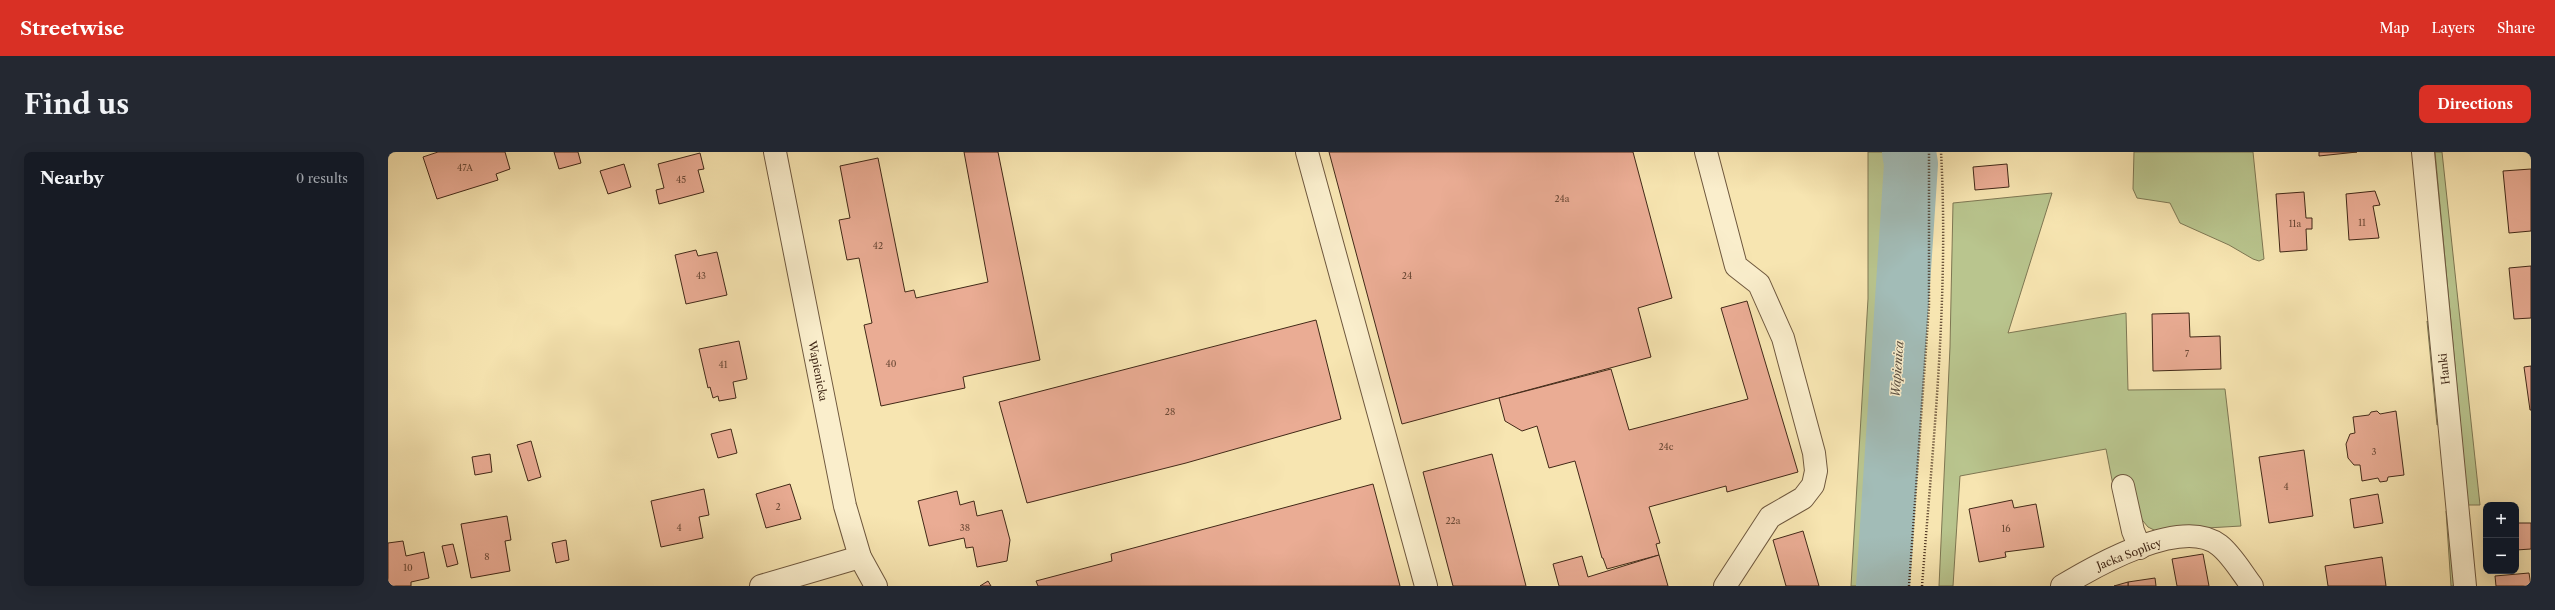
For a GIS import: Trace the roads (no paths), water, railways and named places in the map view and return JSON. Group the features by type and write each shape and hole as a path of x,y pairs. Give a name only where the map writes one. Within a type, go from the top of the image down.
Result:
{"street":[{"name":"Wapienicka","path":"775,152 845,506 860,557 876,586"},
{"path":"1307,152 1426,586"},
{"path":"1706,152 1736,266 1759,284 1783,338 1814,453 1816,471 1813,485 1803,498 1770,517 1725,586"},
{"name":"Hanki","path":"2423,152 2466,586"},
{"path":"2123,486 2133,531 2140,548"},
{"name":"Jacka Soplicy","path":"2062,586 2099,565 2140,548 2182,538 2202,538 2212,541 2228,555 2252,586"},
{"path":"761,586 860,557"}],"waterway":[{"name":"Wapienica","path":"1883,586 1911,164 1909,152"}]}
